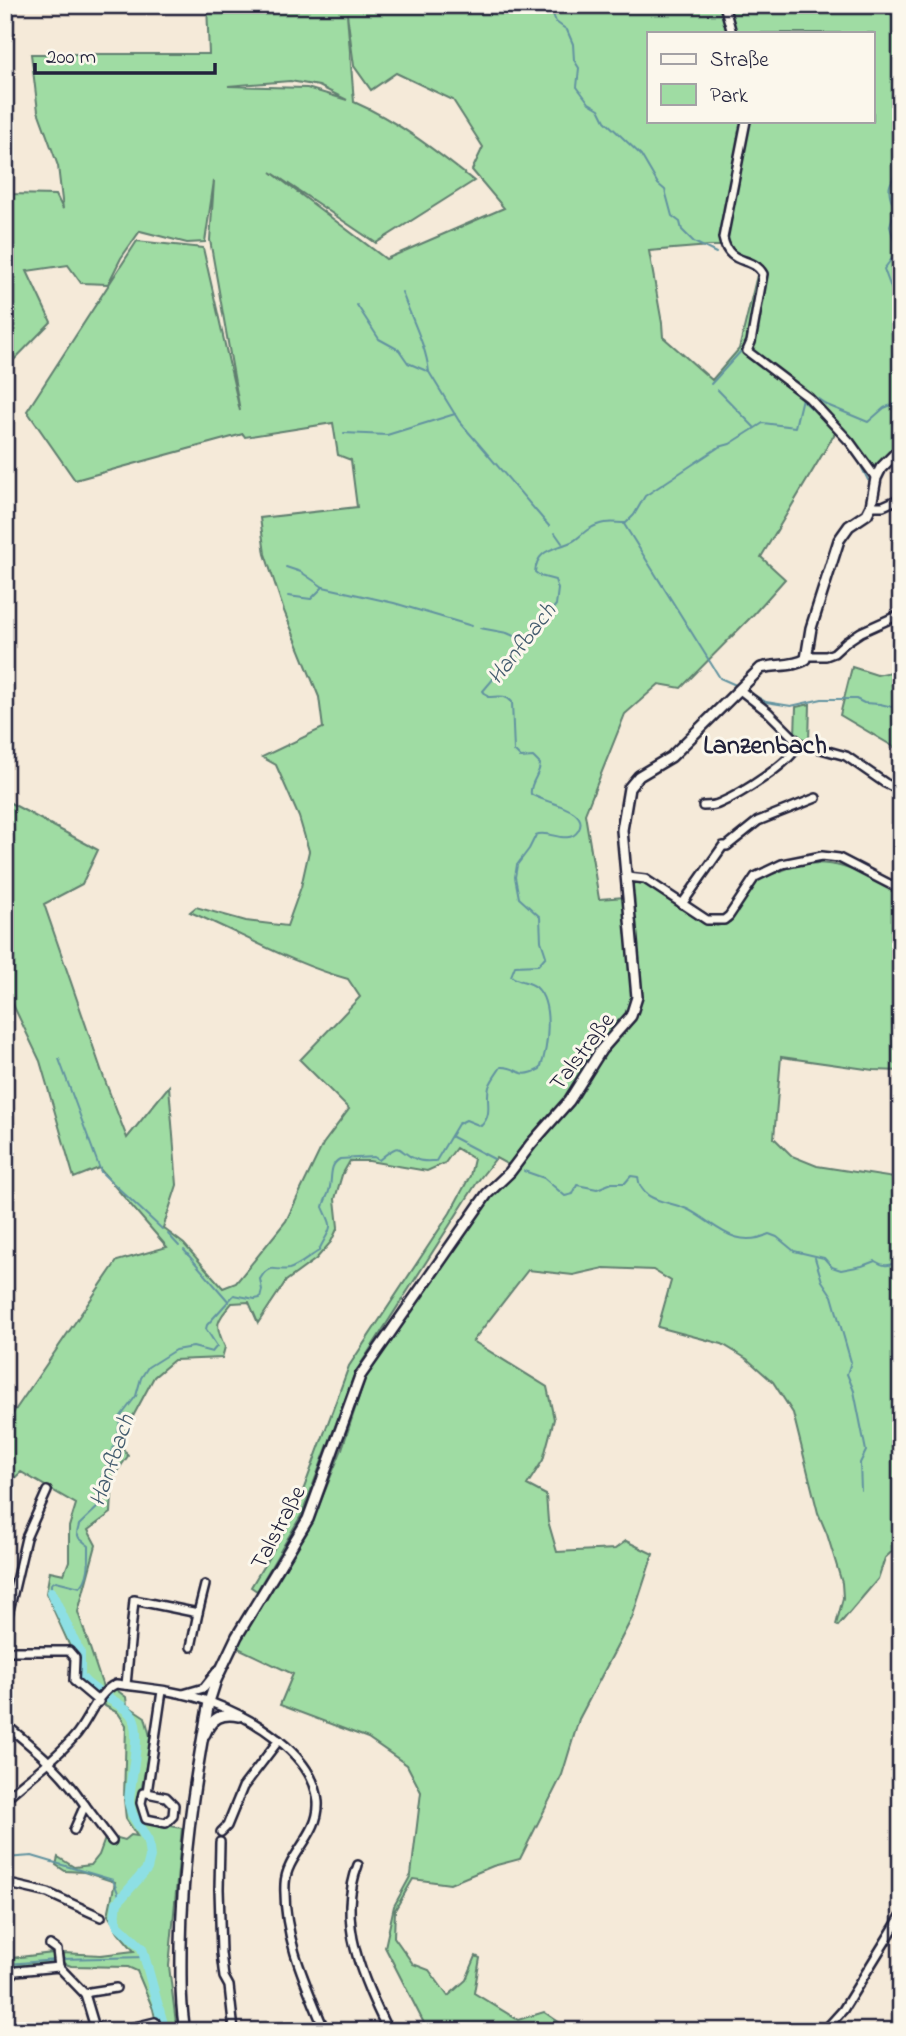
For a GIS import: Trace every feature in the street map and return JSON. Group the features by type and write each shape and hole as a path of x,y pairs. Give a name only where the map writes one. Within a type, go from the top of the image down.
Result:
{"main road":[{"path":"808,656 811,628 839,540 849,526 867,514 881,468 901,448"},
{"name":"Talstraße","path":"185,2031 180,1992 186,1839 209,1702 226,1658 308,1519 360,1376 487,1194 510,1172 569,1101 601,1051 631,1016 637,997 622,830 629,788 639,776 671,757 761,668 798,664 808,656"},
{"path":"202,1742 216,1717 226,1714 240,1716"}],"street":[{"path":"724,5 732,32"},
{"path":"746,122 723,238 725,247 732,256 757,266 763,274 747,351 809,398 850,442 876,478"},
{"path":"871,506 883,506 901,498"},
{"path":"808,656 834,653 862,632 901,614"},
{"path":"740,690 768,712 799,743 846,756 901,791"},
{"path":"703,806 718,804 747,788 789,759 797,751 799,743"},
{"path":"682,904 723,846 727,846 758,821 816,798"},
{"path":"628,877 645,879 707,920 724,920 729,916 755,877 782,864 822,856 839,858 901,890"},
{"path":"5,1628 26,1538 47,1491"},
{"path":"191,1647 205,1585"},
{"path":"126,1685 134,1600 198,1613"},
{"path":"5,1651 69,1651 75,1658 74,1681 102,1697"},
{"path":"179,1695 204,1688 226,1658"},
{"path":"5,1799 50,1762 76,1735 102,1697 116,1684 209,1702 240,1716 279,1740 303,1764 312,1779 318,1803 312,1832 290,1866 284,1881 287,1929 325,2031"},
{"path":"147,1793 162,1692"},
{"path":"5,1724 68,1780 112,1841"},
{"path":"221,1832 228,1826 243,1787 279,1740"},
{"path":"143,1793 147,1793 166,1797 174,1805 173,1816 166,1823 146,1819 141,1803 143,1793"},
{"path":"74,1830 85,1805"},
{"path":"220,1842 221,1953 229,1986 234,2031"},
{"path":"358,1865 350,1894 352,1942 357,1960 388,2031"},
{"path":"5,1884 48,1893 101,1917"},
{"path":"824,2031 843,2010 901,1916"},
{"path":"50,1945 57,1950 58,1961 85,1994 96,2031"},
{"path":"5,1980 16,1971 58,1961"},
{"path":"85,1994 116,1988"},
{"path":"118,2031 155,2022"}],"green space":[{"path":"207,5 901,5 901,454 879,477 837,430 761,557 785,579 681,688 659,684 625,714 585,814 599,899 625,897 634,883 643,882 702,922 717,926 730,922 749,890 759,879 813,863 858,872 901,896 901,1071 873,1070 781,1057 774,1138 792,1156 817,1166 901,1179 901,1325 897,1325 901,1348 901,1543 885,1558 878,1579 838,1626 836,1625 843,1598 842,1583 818,1513 793,1413 773,1382 747,1359 722,1344 658,1327 671,1281 653,1270 604,1268 573,1275 528,1270 473,1341 547,1387 554,1419 543,1460 527,1485 546,1495 548,1521 557,1552 615,1549 626,1541 653,1554 632,1618 579,1719 562,1775 520,1859 493,1866 450,1884 413,1879 395,1910 394,1937 413,1964 429,1970 448,1996 466,1980 476,1956 480,1958 474,1993 518,2020 544,2012 572,2031 428,2031 385,1947 394,1906 411,1875 421,1792 407,1765 368,1738 280,1705 293,1674 236,1647 310,1527 342,1449 365,1378 487,1199 516,1169 496,1158 478,1181 355,1373 302,1514 257,1591 251,1587 294,1515 349,1366 450,1213 470,1176 474,1159 456,1148 445,1163 427,1171 369,1161 350,1161 342,1175 335,1199 338,1227 331,1242 316,1259 286,1281 258,1323 249,1302 232,1303 218,1324 225,1347 222,1358 174,1360 154,1377 122,1437 122,1447 128,1456 113,1477 111,1513 88,1530 96,1545 78,1612 103,1687 98,1695 81,1682 76,1660 46,1593 50,1571 64,1574 69,1561 69,1527 76,1504 21,1472 5,1487 5,1425 117,1261 167,1247 99,1168 74,1178 40,1061 5,988 5,800 98,850 82,884 44,904 127,1138 169,1086 177,1185 163,1228 184,1244 223,1288 236,1283 286,1221 323,1144 349,1109 300,1060 360,997 348,979 288,957 190,912 196,907 246,921 287,926 301,887 309,851 299,817 276,765 262,757 323,728 319,697 284,611 265,554 260,518 357,507 351,460 338,455 333,423 245,437 243,434 75,480 27,411 137,241 203,248 240,411 210,240 214,181 205,242 187,243 140,231 121,258 108,284 81,283 68,265 27,271 51,322 5,369 5,191 10,194 56,195 63,209 58,166 38,111 31,54 209,54","holes":["347,14 354,66 371,90 396,73 453,100 483,147 472,170 504,208 386,259 271,172 376,243 474,181 401,127 354,102","290,81 319,86 347,100 307,88 228,86","728,246 742,257 760,263 739,349 712,380 663,337 649,251"]},
{"path":"852,667 877,675 891,672 901,680 901,751 840,715"},
{"path":"810,704 809,742 804,742 795,735 796,707"},
{"path":"114,1688 126,1697 127,1705 145,1717 151,1740 137,1801 143,1821 182,1828 169,1966 177,2031 158,2031 153,2009 137,1971 128,1967 71,1966 63,1963 63,1953 101,1955 134,1951 108,1915 115,1882 84,1872 65,1871 56,1865 58,1857 74,1867 91,1865 99,1855 106,1836 112,1841 118,1838 125,1840 131,1835 137,1836 126,1819 124,1799 126,1725 118,1713 105,1706 104,1700"},
{"path":"53,1953 53,1964 13,1967 5,1974 5,1964 12,1958"}],"waterway":[{"path":"543,5 551,9 556,22 567,30 573,44 574,60 579,68 577,87 589,103 599,109 605,121 641,155 658,184 665,190 672,216 680,222 682,230 694,242 716,253"},
{"name":"Hanfbach","path":"901,166 889,191 895,208 890,226 897,252 884,269 901,326"},
{"path":"746,345 759,277 757,270"},
{"path":"402,292 422,342 429,372"},
{"path":"357,305 379,339 399,350 408,363 429,372 459,421 549,526"},
{"path":"711,384 742,350"},
{"name":"Hanfbach","path":"901,353 901,359"},
{"path":"718,390 754,427"},
{"name":"Hanfbach","path":"806,394 808,392 827,405 868,422 884,408 901,401"},
{"name":"Hanfbach","path":"51,1592 51,1584 56,1581 80,1587 86,1579 89,1546 79,1538 79,1525 100,1505 102,1495 99,1484 117,1438 121,1416 136,1396 141,1378 148,1367 175,1350 193,1347 212,1352 217,1346 206,1329 207,1325 234,1295 260,1298 260,1279 267,1271 289,1269 319,1251 330,1227 323,1207 336,1162 340,1159 374,1157 379,1160 397,1148 418,1160 436,1161 458,1124 466,1120 481,1126 485,1121 489,1087 501,1067 527,1074 540,1069 548,1026 542,994 536,987 511,976 515,966 538,965 546,956 541,941 540,917 519,898 515,877 517,865 536,835 569,837 578,831 581,823 572,811 531,794 540,764 533,757 521,758 514,751 512,702 504,697 488,697 483,691 556,605 558,589 555,580 535,572 539,559 547,551 573,541 599,524 626,523 645,496 719,447 730,444 763,423 795,427 802,398"},
{"path":"802,400 824,419"},
{"path":"344,433 387,435 455,414"},
{"path":"846,443 855,457"},
{"path":"860,464 868,480"},
{"path":"624,524 720,678 738,686"},
{"path":"555,533 562,543"},
{"path":"286,567 301,572 323,587 394,603 472,626"},
{"path":"288,596 311,599 323,587"},
{"path":"480,628 507,633 525,641"},
{"path":"746,690 766,702 791,706 822,699 856,699 864,703 901,709"},
{"path":"901,719 897,727 901,730"},
{"path":"59,1059 101,1172 162,1229"},
{"path":"452,1137 494,1159"},
{"path":"524,1171 544,1178 565,1196 573,1194 577,1185 597,1189 612,1183 625,1183 631,1176 638,1177 640,1186 650,1197 689,1210 727,1234 746,1239 769,1234 794,1251 824,1258 832,1267 841,1270 875,1261 886,1265 901,1261"},
{"path":"168,1234 179,1246"},
{"path":"184,1250 229,1302"},
{"path":"815,1258 822,1281 832,1296 851,1362 847,1374 854,1391 866,1451 860,1463 861,1490"},
{"name":"Hanfbach","path":"51,1592 80,1653 80,1676 91,1687 123,1707 134,1719 136,1741 129,1803 132,1814 148,1841 150,1857 147,1869 117,1903 115,1919 142,1948 165,2031"},
{"path":"5,1858 32,1856 113,1880 120,1898"},
{"path":"61,1959 146,1957"},
{"path":"5,1967 9,1964 55,1960"}],"district":[{"name":"Lanzenbach","path":"765,744"}]}
